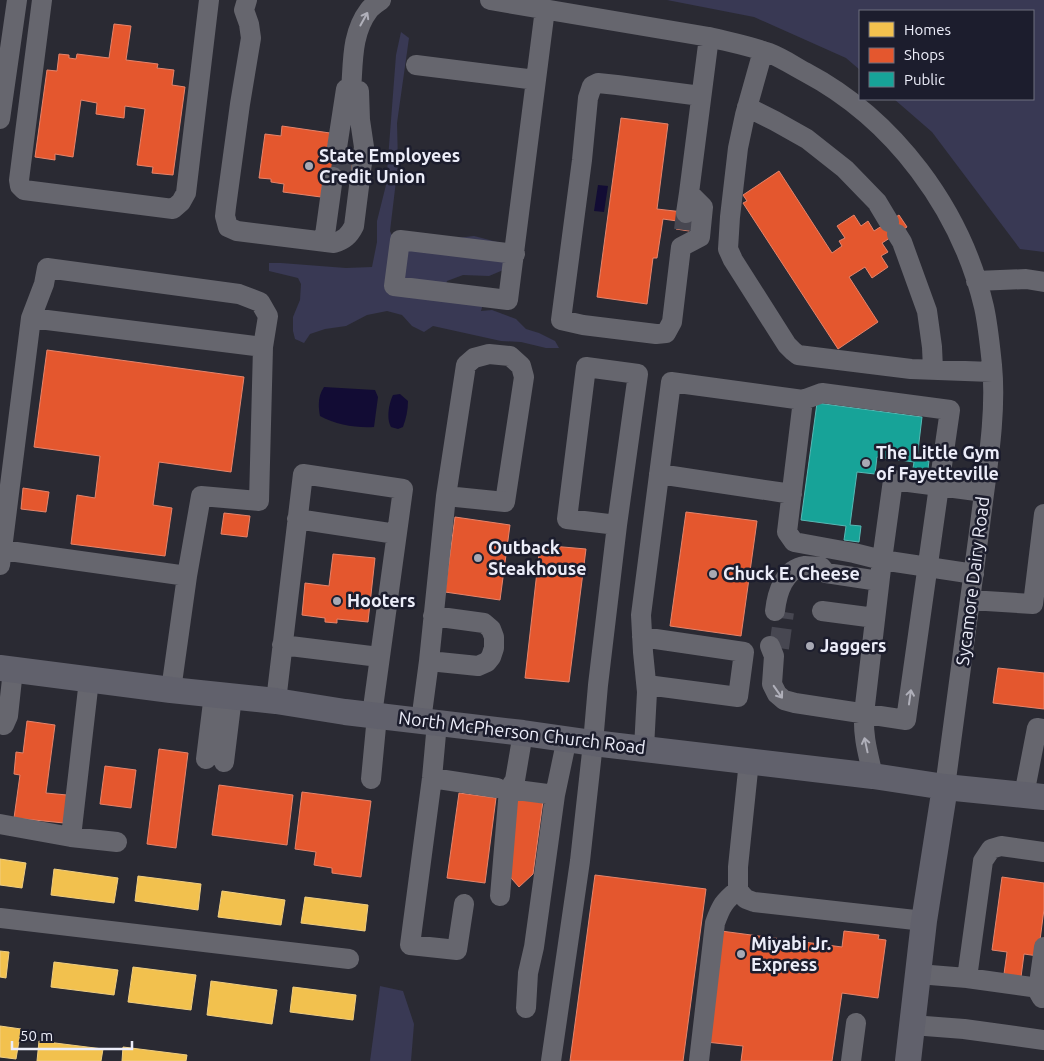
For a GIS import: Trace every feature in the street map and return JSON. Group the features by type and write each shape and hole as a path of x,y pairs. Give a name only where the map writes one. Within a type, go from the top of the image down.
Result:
{"main road":[{"name":"North McPherson Church Road","path":"7,669 276,701 429,722 567,738 593,743 749,760 945,787 1034,796"},
{"name":"Sycamore Dairy Road","path":"908,1061 924,921 945,787"}],"street":[{"path":"0,119 16,0"},
{"path":"42,0 19,180 20,186 24,190 172,209 181,202 186,193 209,0"},
{"path":"247,0 244,10 251,38 238,113 226,207 225,216 228,227 237,231 327,242 343,240 350,234 354,226 364,147 360,120 359,91 349,89"},
{"path":"340,154 354,44 359,27 370,8 381,0"},
{"name":"Sycamore Dairy Road","path":"490,0 709,37 771,54 824,82 870,116 910,158 943,205 968,256 984,308 992,372 991,434 945,787"},
{"path":"515,254 400,240 394,286 508,300 515,254 545,9"},
{"path":"701,96 617,84 598,83 592,86 588,98 582,160 561,320 583,325 656,334 666,333 672,322 709,37"},
{"path":"762,52 738,148 728,249 733,260 792,352 798,355 912,369 992,372"},
{"path":"416,65 536,80"},
{"path":"747,107 807,139 845,169 877,202 902,242 927,311 933,370"},
{"path":"327,242 336,178"},
{"path":"684,230 700,237 704,207 689,193"},
{"path":"171,690 187,576 201,496 259,501 263,347 268,316 260,302 239,294 47,268 44,284 31,318 1,557 187,576"},
{"path":"976,281 1026,279 1044,282"},
{"path":"31,318 263,347"},
{"path":"446,496 505,502 524,377 521,366 510,356 489,354 474,358 466,366 446,496 433,616 429,661 429,722 432,778 410,945 457,950 464,904"},
{"path":"551,1061 580,861 617,525 638,374 586,367 567,519 617,525"},
{"path":"644,748 647,685 641,615 671,382 803,400 822,393 950,410 906,720 784,700 772,684 774,650"},
{"path":"803,400 787,532 794,542 882,560 974,574"},
{"path":"276,701 303,474 403,489 379,657 371,779"},
{"path":"659,474 792,494"},
{"path":"874,776 866,745 864,714 893,480 984,492"},
{"path":"970,600 1038,605 1044,514"},
{"path":"297,519 396,534"},
{"path":"779,611 787,600 793,586 798,581 808,578 822,578 826,573 879,581"},
{"path":"822,610 875,618"},
{"path":"429,661 478,666 487,662 494,648 494,637 491,629 484,623 433,616"},
{"path":"642,637 744,652 738,697 647,685"},
{"path":"282,645 379,657"},
{"path":"4,725 8,716 7,669"},
{"path":"71,837 89,680"},
{"path":"215,761 223,695"},
{"path":"1034,796 1037,728 1044,729"},
{"path":"503,789 515,780 523,733"},
{"path":"526,1008 528,973 534,947 556,795 567,738"},
{"path":"749,760 738,867 738,890 742,896 754,902 924,921"},
{"path":"432,778 556,795"},
{"path":"500,896 503,789"},
{"path":"0,824 71,837 117,842"},
{"path":"967,978 983,861 991,848 1001,846 1044,852"},
{"path":"699,1061 715,923 720,908 738,890"},
{"path":"0,918 349,959"},
{"path":"918,974 967,978 1041,994 1044,947"},
{"path":"851,1061 856,1023"},
{"path":"912,1025 1044,1040"}],"shaded area":[{"path":"667,0 1044,0 1044,252 1020,249 932,132 895,100 1034,100 1034,10 859,10 859,69 846,58 754,17"},
{"path":"401,32 409,38 397,123 398,164 390,231 396,245 474,236 505,244 508,268 489,276 463,275 447,281 444,290 483,304 481,311 492,310 516,319 526,329 555,341 559,348 546,348 521,342 501,341 433,326 424,332 412,326 402,315 387,311 367,315 346,326 325,329 310,334 304,343 295,339 293,317 300,300 301,284 298,278 269,271 269,263 346,268 372,267 377,242 377,221 386,185 396,55"},
{"path":"598,185 608,186 604,212 594,211"},
{"path":"324,387 375,390 378,397 374,427 346,425 320,416 319,401"},
{"path":"400,394 408,401 408,404 403,427 398,429 391,427 389,424 389,411 393,395"},
{"path":"380,986 403,991 414,1024 411,1061 370,1061"}],"building: Homes":[{"path":"0,859 26,863 22,888 0,885"},
{"path":"54,869 118,878 114,903 51,895"},
{"path":"138,876 201,884 198,910 135,901"},
{"path":"222,891 285,900 281,925 218,917"},
{"path":"305,897 368,905 365,931 301,923"},
{"path":"0,951 9,952 6,978 0,977"},
{"path":"54,962 118,970 114,995 51,987"},
{"path":"133,967 196,975 191,1010 128,1002"},
{"path":"211,981 277,990 272,1024 207,1015"},
{"path":"293,987 356,995 353,1020 290,1012"},
{"path":"0,1026 21,1029 16,1059 0,1057"},
{"path":"39,1041 103,1049 101,1061 37,1061"},
{"path":"123,1047 187,1055 186,1061 122,1061"}],"building: Shops":[{"path":"114,24 131,26 126,60 158,64 157,68 174,70 172,85 185,87 173,175 152,173 153,167 137,165 145,109 125,106 124,118 96,114 97,103 81,100 73,157 55,154 55,160 35,157 47,70 57,71 59,54 69,55 69,58 76,59 77,54 109,58"},
{"path":"621,118 668,124 657,209 692,213 689,231 676,229 677,221 663,219 657,258 653,258 647,304 597,297"},
{"name":"State Employees Credit Union","path":"282,126 330,133 327,152 358,157 355,180 324,176 321,197 283,192 284,184 271,182 271,179 259,178 265,134 281,136"},
{"path":"779,171 832,253 842,246 839,241 845,238 837,226 854,215 861,226 868,221 874,231 899,215 907,227 882,243 888,252 881,256 888,267 872,278 865,267 849,277 878,322 838,349 743,203 747,201 743,195"},
{"path":"47,350 244,377 231,472 159,462 153,505 172,508 165,556 71,544 77,495 95,498 100,456 34,447"},
{"path":"23,488 49,492 46,512 21,509"},
{"name":"Chuck E. Cheese","path":"686,512 757,521 741,636 670,626"},
{"path":"224,513 250,516 247,537 221,534"},
{"name":"Outback Steakhouse","path":"455,517 510,525 500,600 445,592"},
{"path":"540,545 586,549 569,682 525,678"},
{"name":"Hooters","path":"333,554 375,558 368,622 337,619 337,623 325,622 325,618 302,615 305,583 329,586"},
{"path":"998,668 1044,673 1044,709 993,703"},
{"path":"27,721 55,725 46,793 67,795 64,823 14,818 20,775 14,774 16,752 23,753"},
{"path":"159,749 188,753 176,848 147,844"},
{"path":"105,766 136,770 131,808 100,804"},
{"path":"219,785 293,795 287,845 212,835"},
{"path":"302,792 371,801 361,877 332,873 332,868 314,865 316,852 295,849"},
{"path":"459,793 496,798 485,883 447,878"},
{"path":"515,797 543,801 533,874 519,887 505,871"},
{"path":"595,875 706,889 683,1061 570,1061"},
{"path":"1002,877 1044,883 1044,909 1038,956 1024,954 1021,977 1004,974 1007,952 992,950"},
{"path":"721,931 842,947 844,931 879,935 878,939 886,940 878,998 842,993 832,1061 741,1061 743,1046 706,1042"}],"building: Public":[{"path":"817,403 922,417 917,459 929,461 927,476 912,474 914,462 877,457 875,474 857,472 850,525 861,526 859,542 844,540 846,526 801,520"}],"tunnel":[{"path":"340,178 343,155"},
{"path":"684,230 686,213"},
{"path":"779,648 784,612"}],"place":[{"name":"State Employees Credit Union","path":"309,166"},
{"name":"The Little Gym of Fayetteville","path":"866,463"},
{"name":"Outback Steakhouse","path":"478,558"},
{"name":"Chuck E. Cheese","path":"713,574"},
{"name":"Hooters","path":"337,601"},
{"name":"Jaggers","path":"810,646"},
{"name":"Miyabi Jr. Express","path":"741,954"}]}
